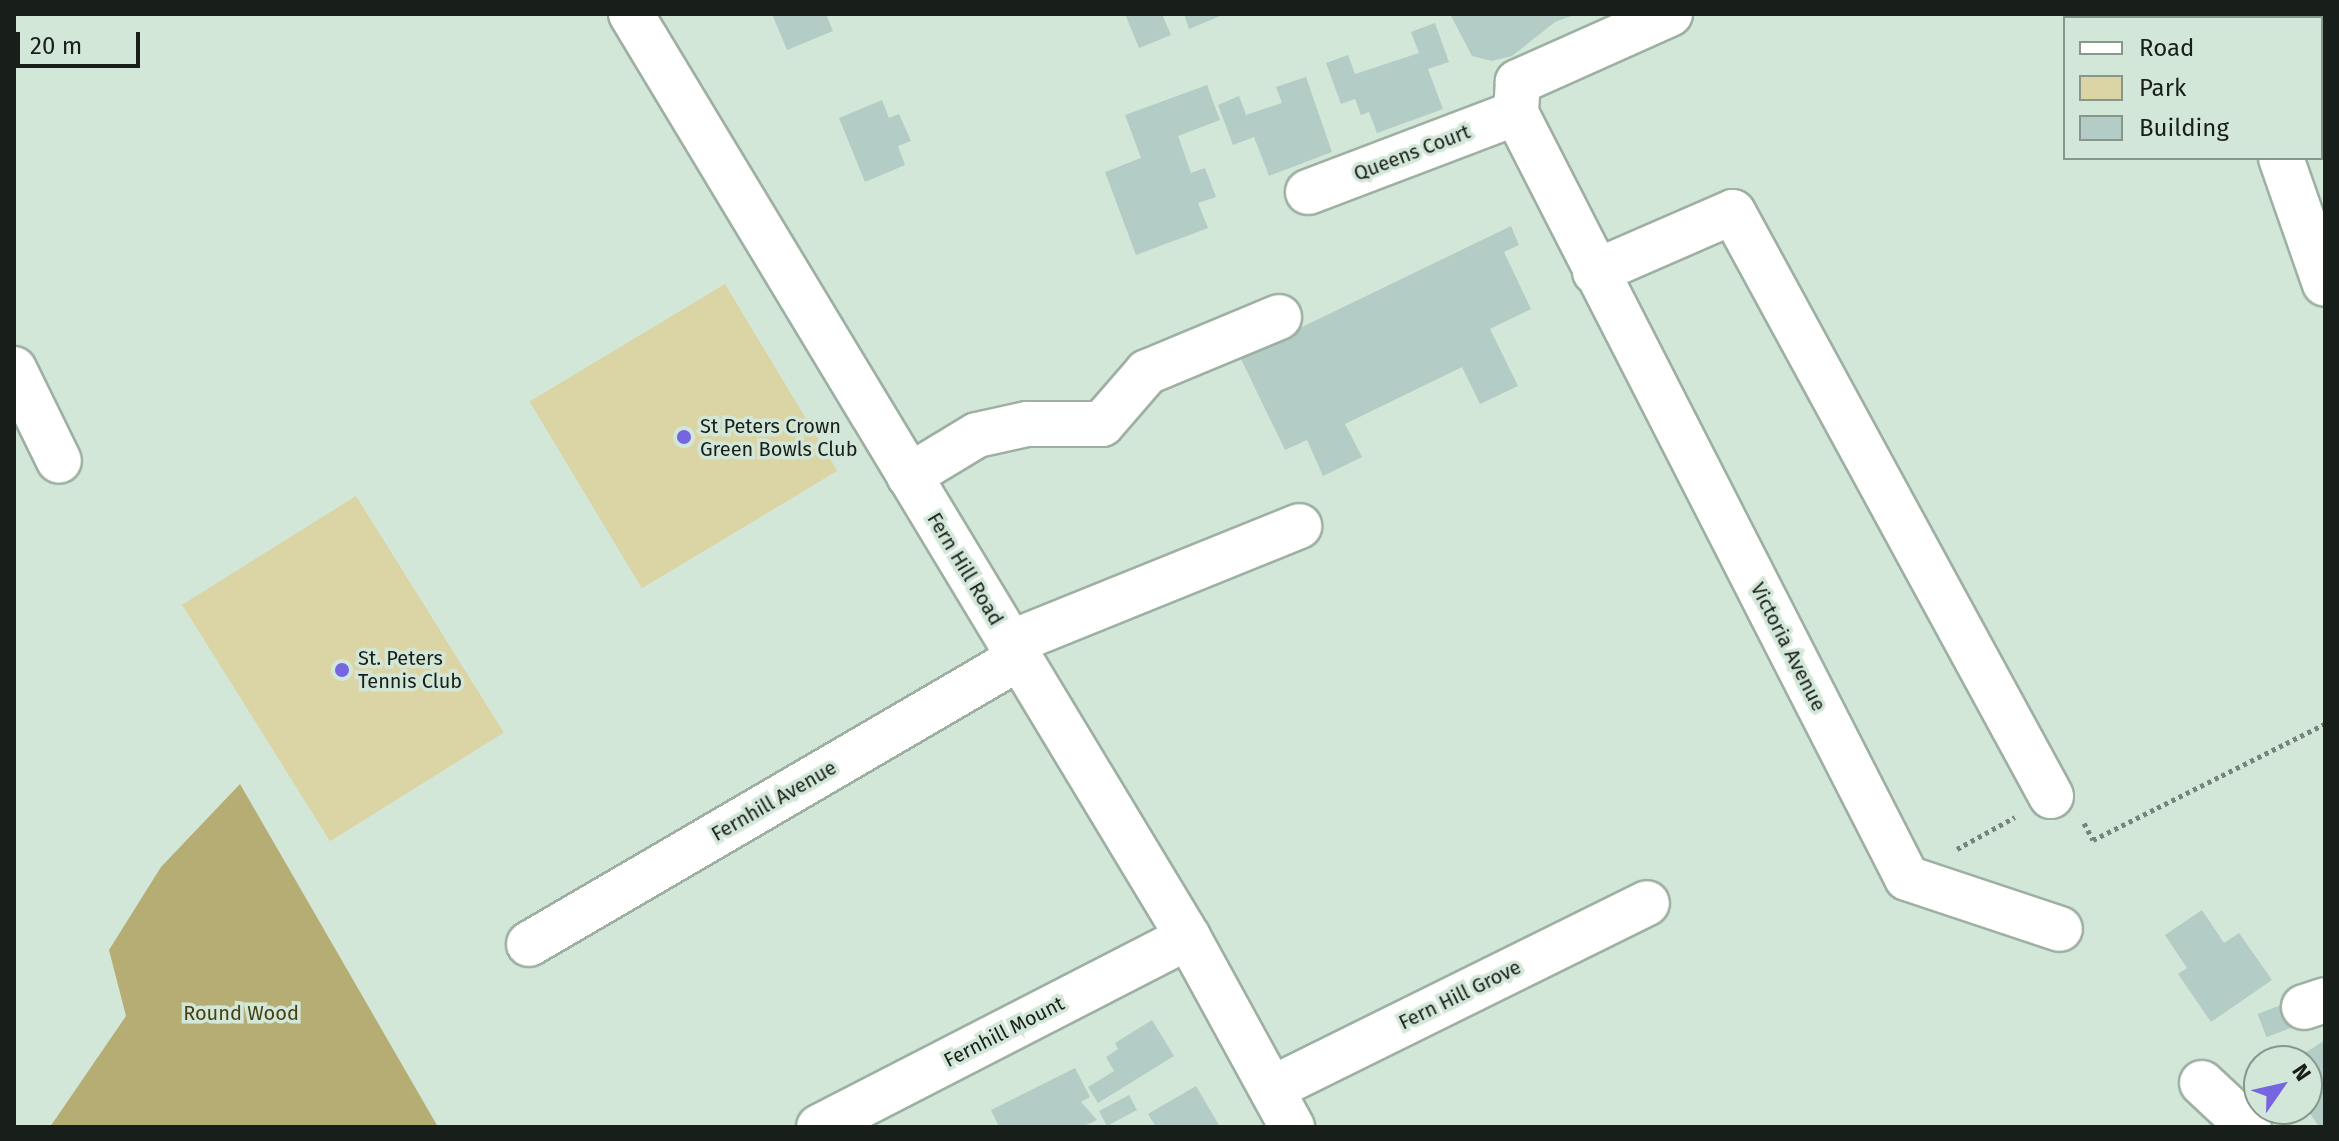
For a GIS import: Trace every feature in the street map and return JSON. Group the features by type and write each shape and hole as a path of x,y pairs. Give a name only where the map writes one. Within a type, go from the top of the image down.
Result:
{"street":[{"name":"Fern Hill Road","path":"631,14 1188,937 1292,1127"},
{"name":"Queens Court","path":"1308,192 1517,98 1670,14"},
{"name":"Victoria Avenue","path":"1517,98 1595,272 1907,878"},
{"path":"2282,160 2325,284"},
{"path":"1595,272 1733,212 2051,796"},
{"path":"909,476 977,435 1027,424 1102,424 1147,372 1279,317"},
{"path":"14,369 59,461"},
{"name":"Fernhill Avenue","path":"529,944 1015,651 1299,526"},
{"path":"1907,878 2060,929"},
{"name":"Fern Hill Grove","path":"1273,1088 1647,903"},
{"name":"Fernhill Mount","path":"819,1127 1188,937"},
{"path":"2202,1083 2249,1127"}],"path":[{"path":"1907,878 2066,788 2093,840 2325,724"}],"green space":[{"name":"St Peters Crown Green Bowls Club","path":"725,284 837,471 642,588 530,401"},
{"name":"St. Peters Tennis Club","path":"356,496 504,733 330,841 182,605"},
{"name":"Round Wood","path":"240,784 438,1127 50,1127 126,1016 109,950 161,867"}],"building":[{"path":"772,14 826,14 833,31 787,50"},
{"path":"1125,14 1162,14 1171,35 1139,48"},
{"path":"1184,14 1225,14 1189,29"},
{"path":"1450,14 1577,14 1555,22 1512,56 1492,61 1472,56"},
{"path":"2325,17 2325,153 2323,86"},
{"path":"1435,23 1449,62 1428,69 1443,109 1377,133 1369,112 1361,115 1355,99 1341,104 1326,63 1348,55 1355,74 1419,53 1411,32"},
{"path":"1306,77 1332,152 1269,176 1254,137 1233,145 1218,105 1239,96 1246,115 1282,103 1276,87"},
{"path":"1207,85 1220,120 1178,136 1191,173 1205,168 1216,197 1198,203 1208,228 1136,255 1105,172 1141,158 1125,115"},
{"path":"882,100 889,118 899,114 911,141 898,146 905,165 865,182 839,118"},
{"path":"1511,226 1519,245 1504,252 1531,309 1490,329 1518,386 1480,404 1462,367 1345,424 1362,457 1323,476 1307,440 1285,450 1240,357"},
{"path":"2202,910 2224,943 2239,933 2272,980 2211,1022 2178,974 2187,968 2165,935"},
{"path":"2294,1000 2303,1023 2267,1037 2258,1014"},
{"path":"1152,1020 1174,1056 1098,1103 1088,1087 1114,1071 1106,1057 1118,1049 1115,1043"},
{"path":"2325,1040 2325,1127 2318,1125 2323,1125 2323,1045 2317,1045"},
{"path":"1075,1068 1090,1097 1081,1102 1097,1120 1082,1127 999,1127 991,1110"},
{"path":"1196,1086 1220,1127 1156,1127 1148,1114"},
{"path":"1129,1095 1137,1110 1107,1126 1099,1111"}],"place":[{"name":"St Peters Crown Green Bowls Club","path":"684,437"},
{"name":"St. Peters Tennis Club","path":"342,670"}]}
